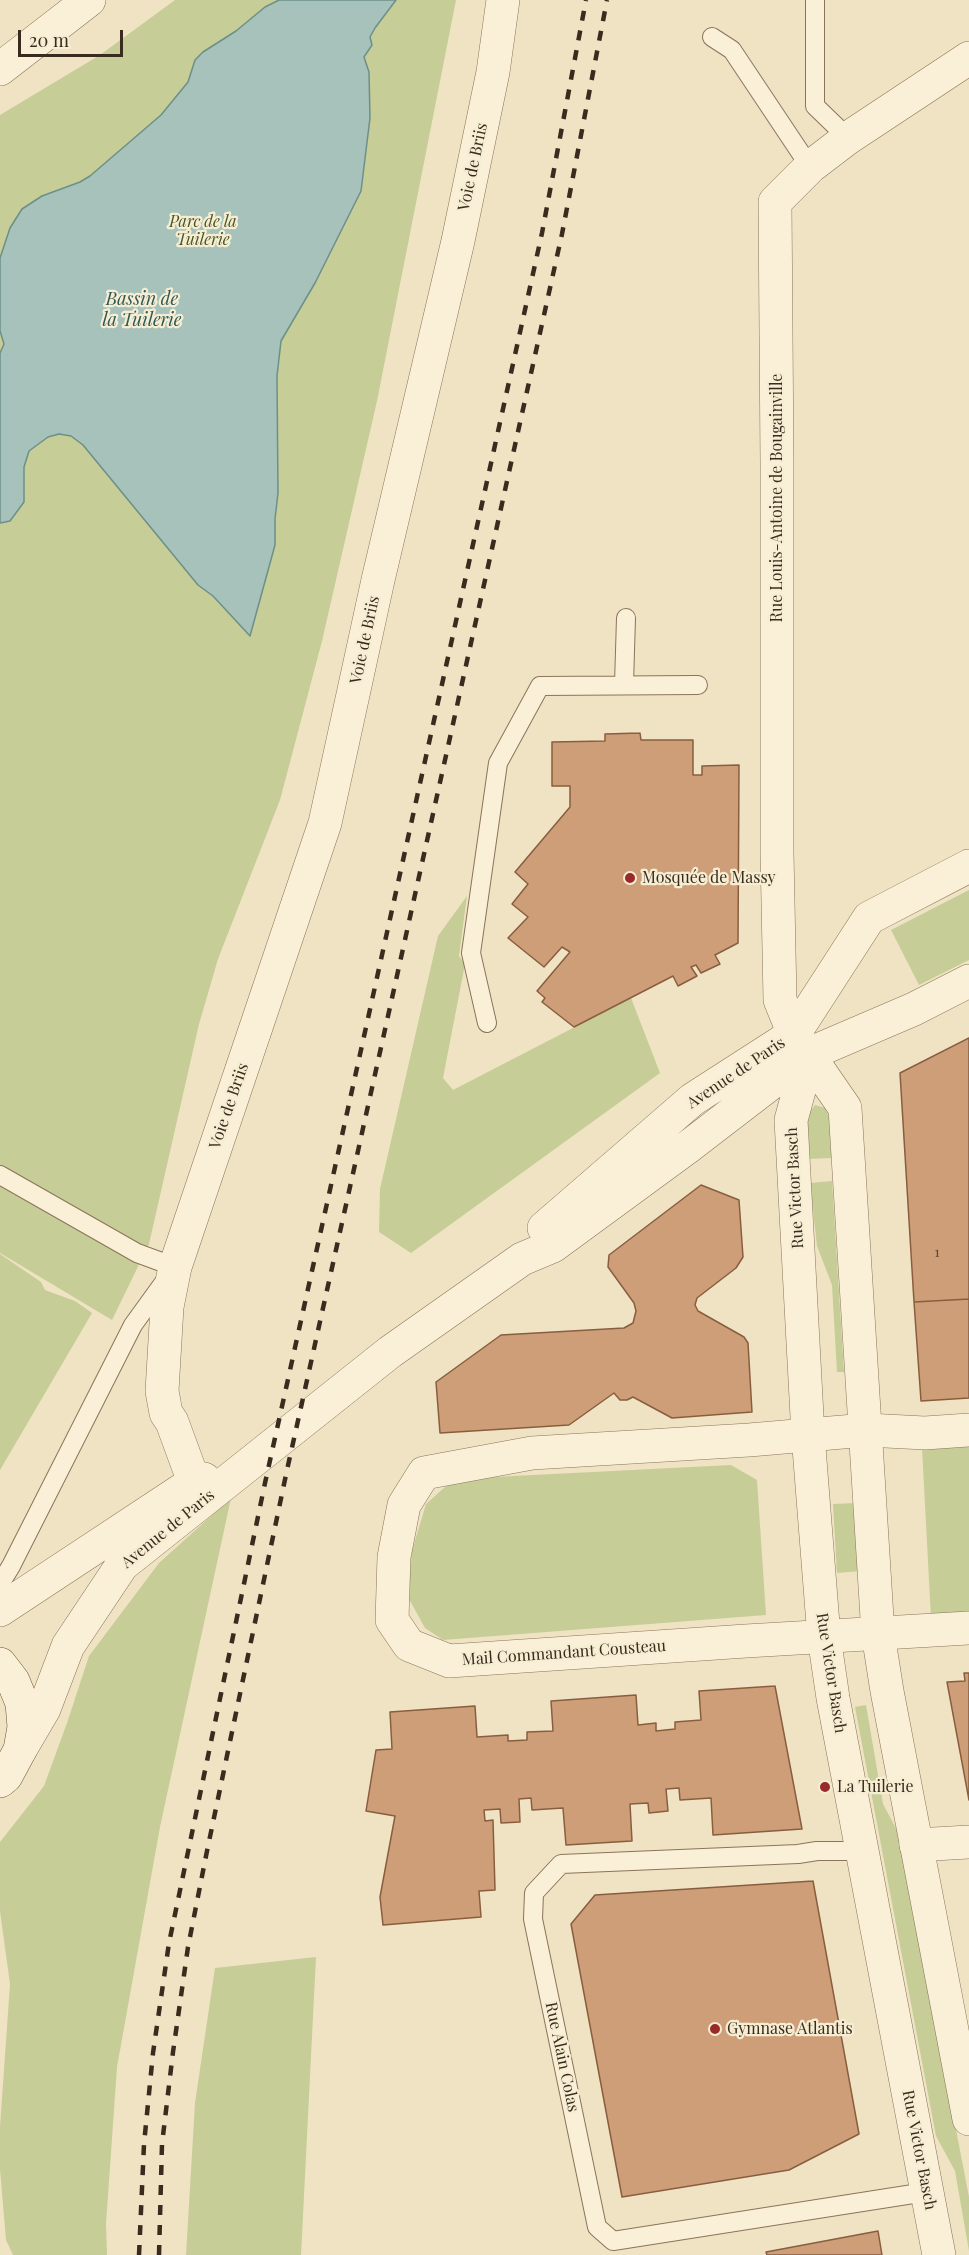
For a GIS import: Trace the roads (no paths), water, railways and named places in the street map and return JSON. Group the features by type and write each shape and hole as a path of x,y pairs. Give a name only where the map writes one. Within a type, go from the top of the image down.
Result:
{"street":[{"path":"0,69 89,0"},
{"name":"Voie de Briis","path":"194,1482 172,1422 166,1413 162,1391 167,1307 175,1267 325,823 378,580 458,242 493,72 503,0"},
{"name":"Rue Louis-Antoine de Bougainville","path":"802,1044 780,1000 777,853 775,202 810,167 848,138 969,58"},
{"name":"Avenue de Paris","path":"0,1781 6,1776 44,1709 68,1646 122,1564 390,1352 522,1259 553,1246 687,1147 802,1044 868,918 969,866"},
{"name":"Avenue de Paris","path":"802,1044 914,1009 969,981"},
{"path":"802,1044 845,1108 878,1634 886,1691 969,2120"},
{"name":"Rue Victor Basch","path":"802,1044 791,1120 808,1435 824,1637 939,2255"},
{"path":"866,1430 925,1433 969,1430"},
{"name":"Mail Commandant Cousteau","path":"866,1430 532,1454 424,1473 404,1506 394,1557 392,1620 409,1646 449,1661 734,1641 969,1628"},
{"name":"Avenue de Paris","path":"0,1610 194,1482 238,1472"},
{"path":"0,1664 13,1681 22,1703 24,1727 20,1750"},
{"path":"916,1845 969,1842"}],"lane":[{"path":"815,0 814,106 848,138"},
{"path":"712,37 732,50 810,167"},
{"path":"624,684 626,618"},
{"path":"487,1023 471,953 498,763 540,686 698,685"},
{"path":"0,1175 137,1253 175,1267"},
{"name":"Voie de Briis","path":"0,1584 132,1325 175,1267"},
{"name":"Rue Alain Colas","path":"864,1851 817,1851 798,1854 561,1864 534,1893 533,1920 597,2227 613,2241 926,2192"}],"water":[{"name":"Bassin de la Tuilerie","path":"279,0 396,0 375,28 370,37 372,45 364,57 369,72 370,118 361,191 315,283 281,341 277,376 278,493 275,545 250,636 213,596 198,585 83,445 71,436 59,434 48,437 29,451 24,467 24,502 10,521 0,523 0,353 4,344 0,331 0,258 10,228 22,209 42,196 90,176 161,115 188,82 195,60 203,52 236,31 265,7"}],"railway":[{"path":"139,2255 144,2144 153,2053 169,1943 265,1483 542,233 586,0"},
{"path":"159,2255 162,2144 188,1947 207,1851 287,1470 562,234 607,0"}],"place":[{"name":"Mosquée de Massy","path":"630,878"},
{"name":"La Tuilerie","path":"825,1787"},
{"name":"Gymnase Atlantis","path":"715,2029"}],"park label":[{"name":"Parc de la Tuilerie","path":"203,231"}]}
